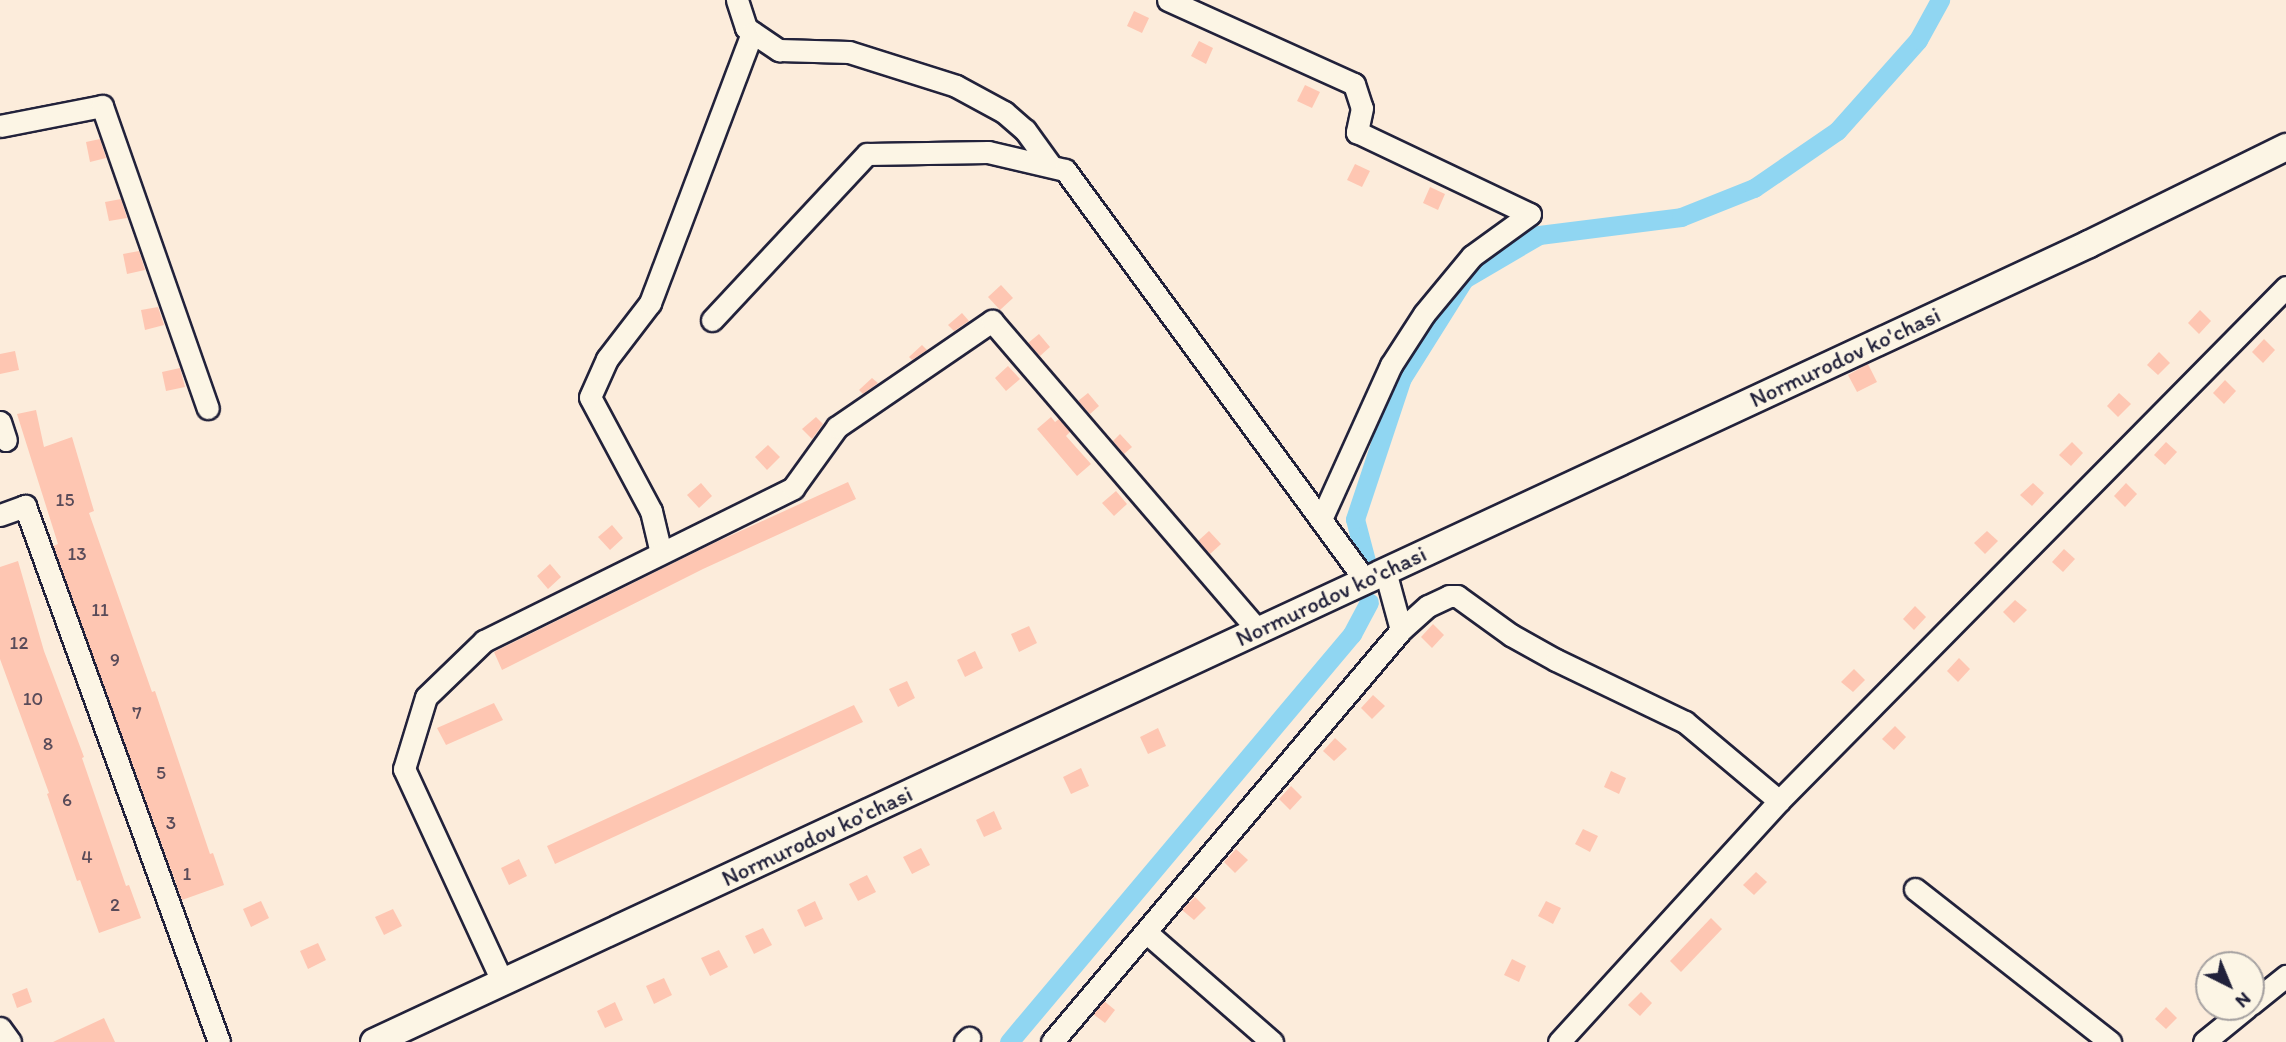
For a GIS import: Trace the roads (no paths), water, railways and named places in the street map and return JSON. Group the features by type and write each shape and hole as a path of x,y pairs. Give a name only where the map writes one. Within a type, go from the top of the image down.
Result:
{"main road":[{"name":"Normurodov ko'chasi","path":"374,1042 417,1033 503,984 2089,244 2286,146"}],"street":[{"path":"737,0 746,29 779,50 849,51 956,86 1004,112 1025,130 1051,166"},
{"path":"1168,0 1354,84 1362,108 1357,132 1530,214 1472,256 1424,314 1391,365 1321,519"},
{"path":"661,553 651,511 590,397 607,359 650,303 752,33"},
{"path":"0,126 102,106 208,408"},
{"path":"712,320 867,154 988,152 1065,170 1321,519 1375,576 1401,630"},
{"path":"1559,1042 1779,801 2286,286"},
{"path":"503,984 404,769 426,697 484,641 793,488 837,427 992,321 1258,630"},
{"path":"0,516 25,506 219,1042"},
{"path":"1052,1042 1401,630 1428,606 1457,596 1511,635 1556,660 1685,722 1779,801"},
{"path":"1915,889 2110,1042"},
{"path":"1147,933 1272,1042"},
{"path":"2265,992 2286,976"},
{"path":"2204,1042 2230,1021"},
{"path":"0,1028 10,1042"}],"waterway":[{"path":"1366,561 1355,519 1402,378 1464,279 1539,235 1681,217 1754,188 1837,131 1918,40 1940,0"},
{"path":"1009,1042 1352,634 1369,602"}]}
